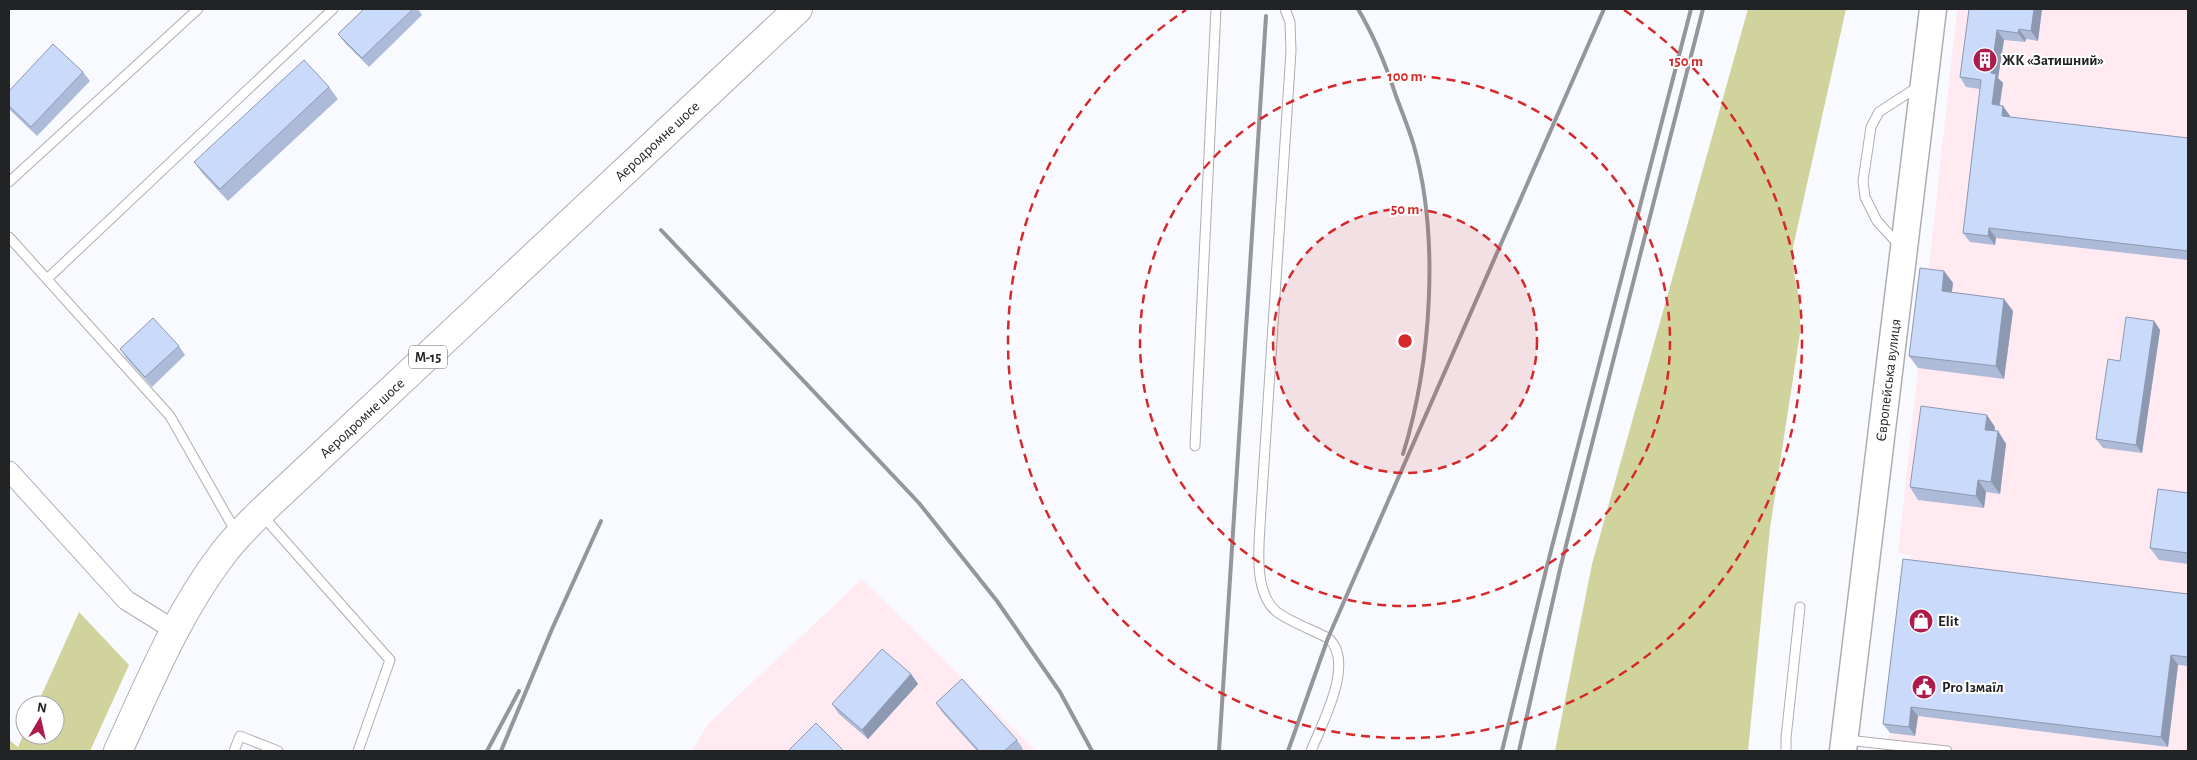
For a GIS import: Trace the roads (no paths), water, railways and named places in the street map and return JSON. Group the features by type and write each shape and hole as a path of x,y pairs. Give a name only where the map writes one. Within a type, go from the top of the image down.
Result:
{"highway":[{"name":"Аеродромне шосе","path":"118,751 174,630 204,580 238,536 260,513 798,9"}],"main road":[{"name":"Європейська вулиця","path":"1844,745 1923,83 1934,9"}],"street":[{"path":"9,470 126,600 174,630"}],"lane":[{"path":"9,182 198,9"},
{"path":"47,279 333,9"},
{"path":"1195,446 1216,9"},
{"path":"1285,9 1290,22 1291,51 1259,558 1263,589 1267,600 1278,612 1328,638 1335,644 1340,656 1340,672 1336,688 1311,751"},
{"path":"1903,249 1878,221 1865,197 1863,181 1871,127 1880,112 1923,83"},
{"path":"9,237 170,416 238,536"},
{"path":"260,513 390,660 358,751"},
{"path":"1786,751 1800,607"},
{"path":"234,751 240,736 278,751"},
{"path":"1844,745 1947,751"}],"railway":[{"path":"1358,9 1384,62 1414,146 1422,182 1427,220 1429,301 1426,341 1413,419 1403,454"},
{"path":"1288,751 1328,638 1604,9"},
{"path":"1502,751 1547,566 1691,9"},
{"path":"1519,751 1560,569 1703,9"},
{"path":"1219,751 1266,16"},
{"path":"661,230 919,503 997,601 1060,692 1092,751"},
{"path":"501,751 552,629 601,521"},
{"path":"487,751 519,691"}],"place":[{"name":"ЖК «Затишний»","path":"1985,60"},
{"name":"Elit","path":"1921,621"},
{"name":"Pro Ізмаїл","path":"1924,687"}]}
